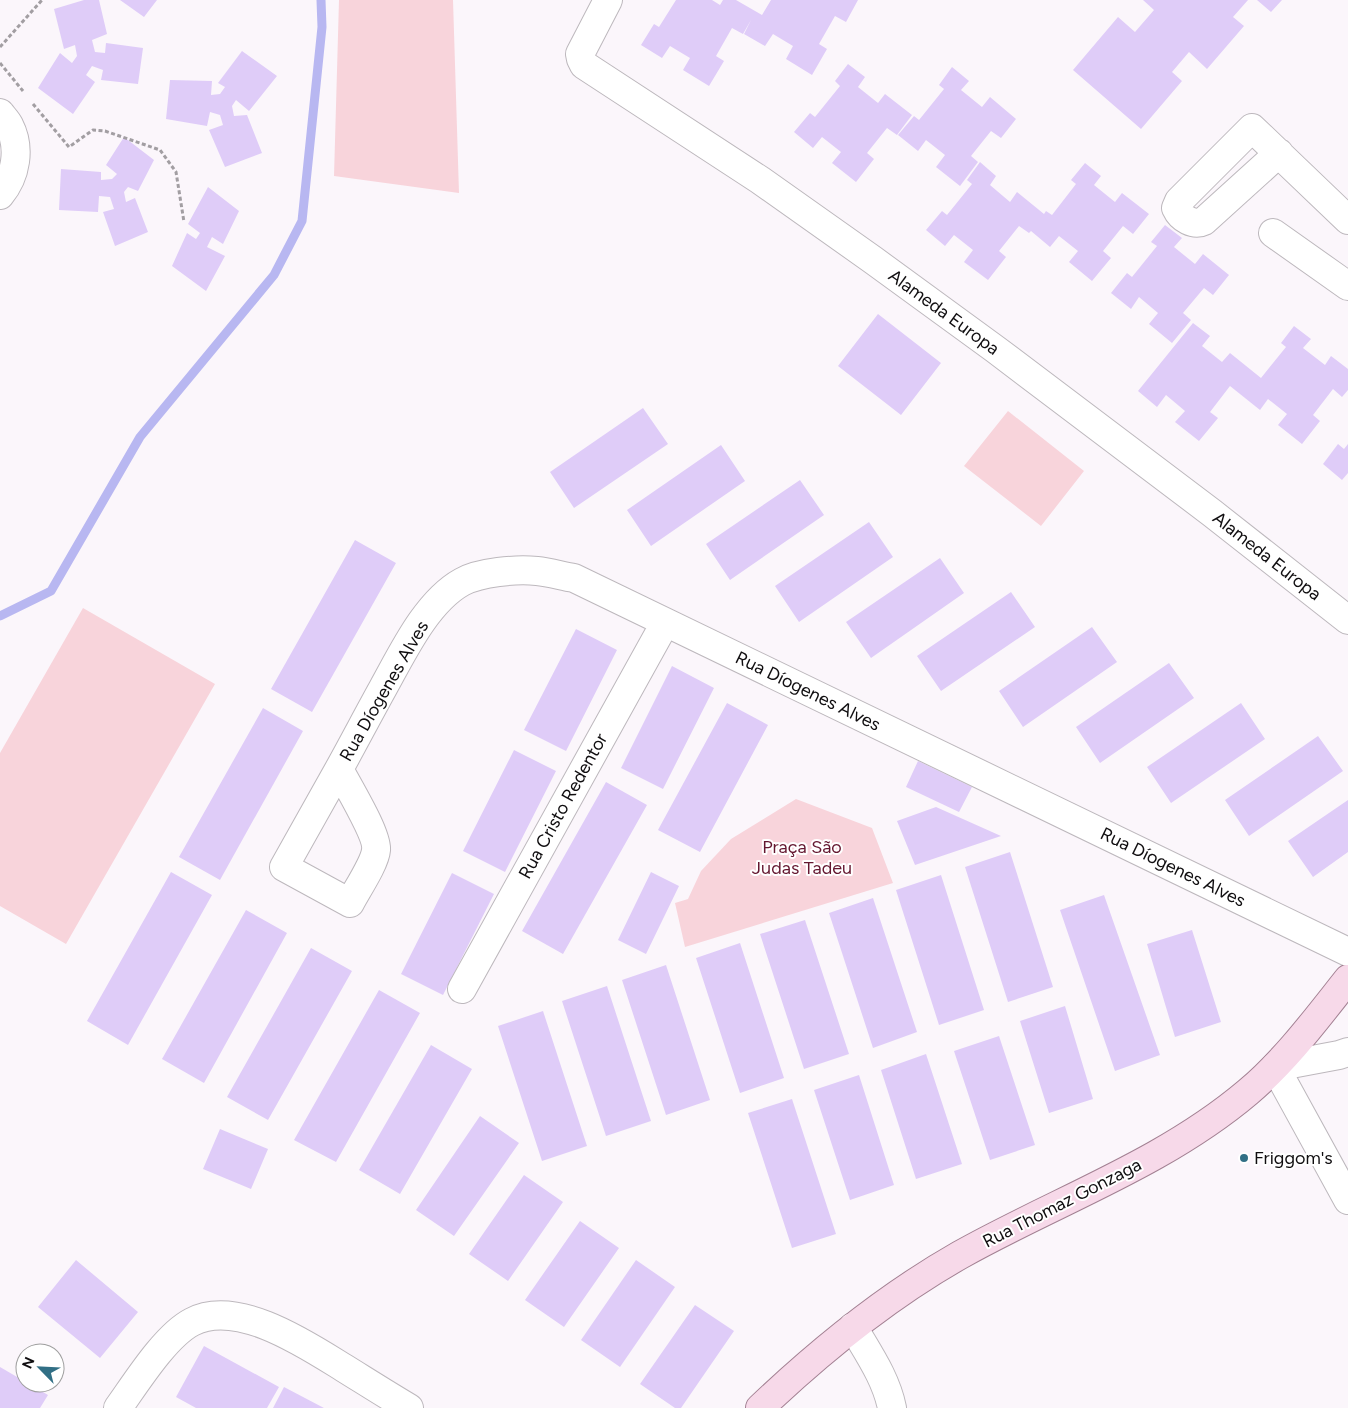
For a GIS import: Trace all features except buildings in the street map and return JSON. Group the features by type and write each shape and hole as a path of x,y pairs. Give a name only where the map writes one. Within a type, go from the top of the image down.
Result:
{"main road":[{"name":"Rua Thomaz Gonzaga","path":"760,1408 797,1373 853,1327 909,1285 961,1255 1168,1149 1248,1092 1275,1067 1348,979"}],"street":[{"name":"Alameda Europa","path":"608,0 580,54 584,65 760,180 873,260 995,349 1212,513 1348,620"},
{"path":"0,113 10,125 16,145 15,167 2,189"},
{"path":"1279,154 1348,220"},
{"path":"1273,233 1348,286"},
{"name":"Rua Díogenes Alves","path":"339,769 422,621 442,598 462,582 483,574 536,571 565,576 574,578 1348,952"},
{"name":"Rua Cristo Redentor","path":"462,989 665,622"},
{"path":"1348,1052 1275,1067 1348,1200"},
{"path":"118,1408 150,1362 173,1337 193,1322 217,1315 241,1318 266,1326 299,1341 409,1408"},
{"path":"853,1327 876,1365 889,1394 892,1408"}],"path":[{"path":"0,47 42,0"},
{"path":"0,63 25,94"},
{"path":"31,101 69,147 93,130 105,130 160,150 176,172 184,222"}],"green space":[{"path":"339,0 453,0 459,193 334,176"},
{"path":"1008,411 1084,471 1041,526 964,466"},
{"path":"83,608 215,684 66,944 0,906 0,753"},
{"name":"Praça São Judas Tadeu","path":"796,799 872,828 893,883 685,947 675,903 688,899 701,871 731,839"}],"waterway":[{"path":"0,616 51,591 140,437 274,275 302,221 322,27 321,0"}],"place":[{"name":"Friggom's","path":"1244,1158"}]}
